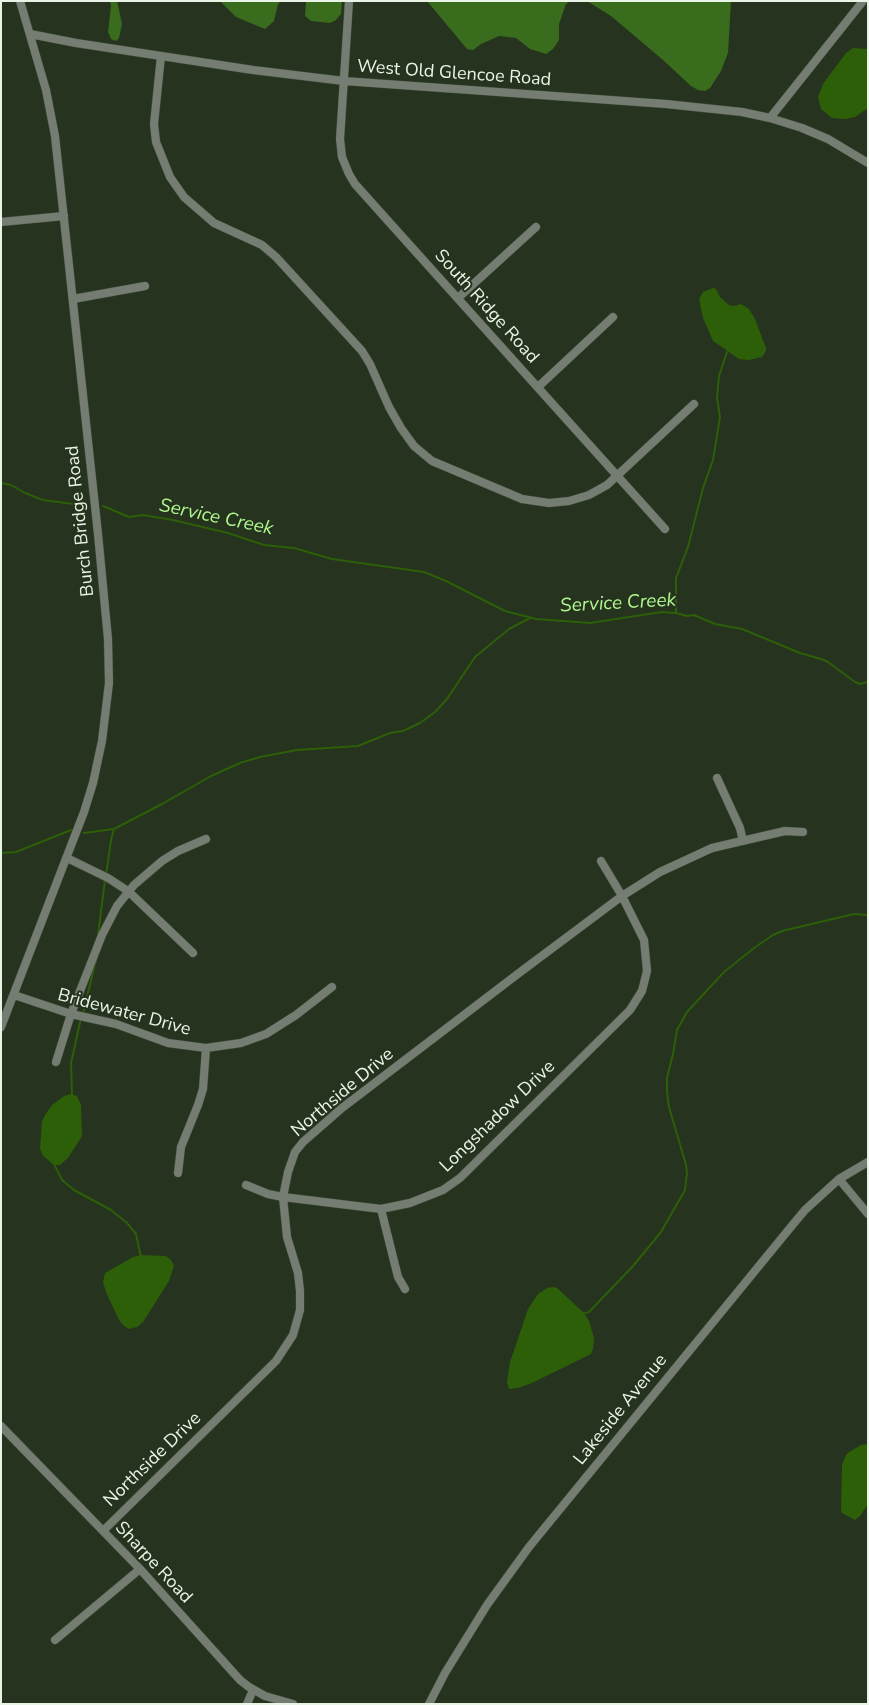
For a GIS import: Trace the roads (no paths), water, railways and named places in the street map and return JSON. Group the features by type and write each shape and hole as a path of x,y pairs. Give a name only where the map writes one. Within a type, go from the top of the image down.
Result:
{"street":[{"name":"Burch Bridge Road","path":"1,1027 84,812 97,767 106,712 108,683 108,640 55,136 49,106 20,1"},
{"name":"South Ridge Road","path":"349,1 340,145 344,163 349,174 355,184 665,529"},
{"path":"770,118 863,1"},
{"name":"West Old Glencoe Road","path":"30,34 76,43 253,70 344,80 727,110 770,118 802,128 828,139 868,163"},
{"path":"161,56 154,124 156,142 170,177 184,197 214,223 262,244 276,257 362,351 370,364 389,407 414,446 432,461 514,496 535,502 556,503 576,500 595,492 617,476 694,404"},
{"path":"1,222 64,216"},
{"path":"458,298 536,226"},
{"path":"73,299 145,286"},
{"path":"538,387 614,317"},
{"path":"717,778 740,828 743,841"},
{"name":"Northside Drive","path":"102,1531 276,1361 293,1335 300,1310 300,1291 298,1273 287,1237 283,1198 288,1172 295,1152 303,1142 342,1108 622,896 660,872 712,848 784,831 803,832"},
{"path":"56,1062 71,1014 108,921 128,892 148,872 178,851 206,839"},
{"path":"67,858 108,878 128,892 193,953"},
{"name":"Longshadow Drive","path":"246,1185 283,1198 381,1209 410,1203 443,1190 460,1178 630,1010 642,991 647,971 644,940 622,896 600,861"},
{"name":"Bridewater Drive","path":"14,995 71,1014 116,1024 168,1043 206,1048 241,1043 266,1034 296,1015 332,987"},
{"path":"178,1173 182,1147 202,1089 206,1048"},
{"name":"Lakeside Avenue","path":"429,1704 448,1668 487,1604 528,1547 805,1210 839,1179 868,1162"},
{"path":"839,1179 868,1214"},
{"path":"381,1209 398,1277 405,1289"},
{"name":"Sharpe Road","path":"1,1426 140,1569 227,1667 253,1690 265,1696 293,1704"},
{"path":"54,1640 140,1569"},
{"path":"247,1704 253,1690"}],"waterway":[{"path":"676,612 676,578 688,547 703,488 713,460 720,417 717,398 719,376 727,352"},
{"name":"Service Creek","path":"1,483 11,485 43,500 88,506"},
{"name":"Service Creek","path":"103,506 129,517 143,515 173,520 228,533 264,545 294,548 332,559 424,572 505,611 536,619 590,623 662,612 687,616 694,615 715,624 742,629 800,653 821,659 860,684 868,682"},
{"path":"84,833 114,829 211,776 240,763 297,750 358,746 390,733 403,731 420,723 435,712 447,699 475,657 509,629 530,618"},
{"path":"106,876 114,829"},
{"path":"1,853 16,852 71,830"},
{"path":"98,935 105,880"},
{"path":"583,1314 589,1312 633,1266 661,1232 685,1190 686,1165 669,1107 667,1078 677,1030 687,1012 724,972 773,935 782,931 854,914 868,915"},
{"path":"83,1013 96,960"},
{"path":"72,1094 71,1063 81,1018"},
{"path":"54,1164 62,1180 74,1190 111,1210 127,1223 136,1234 141,1258"}]}
